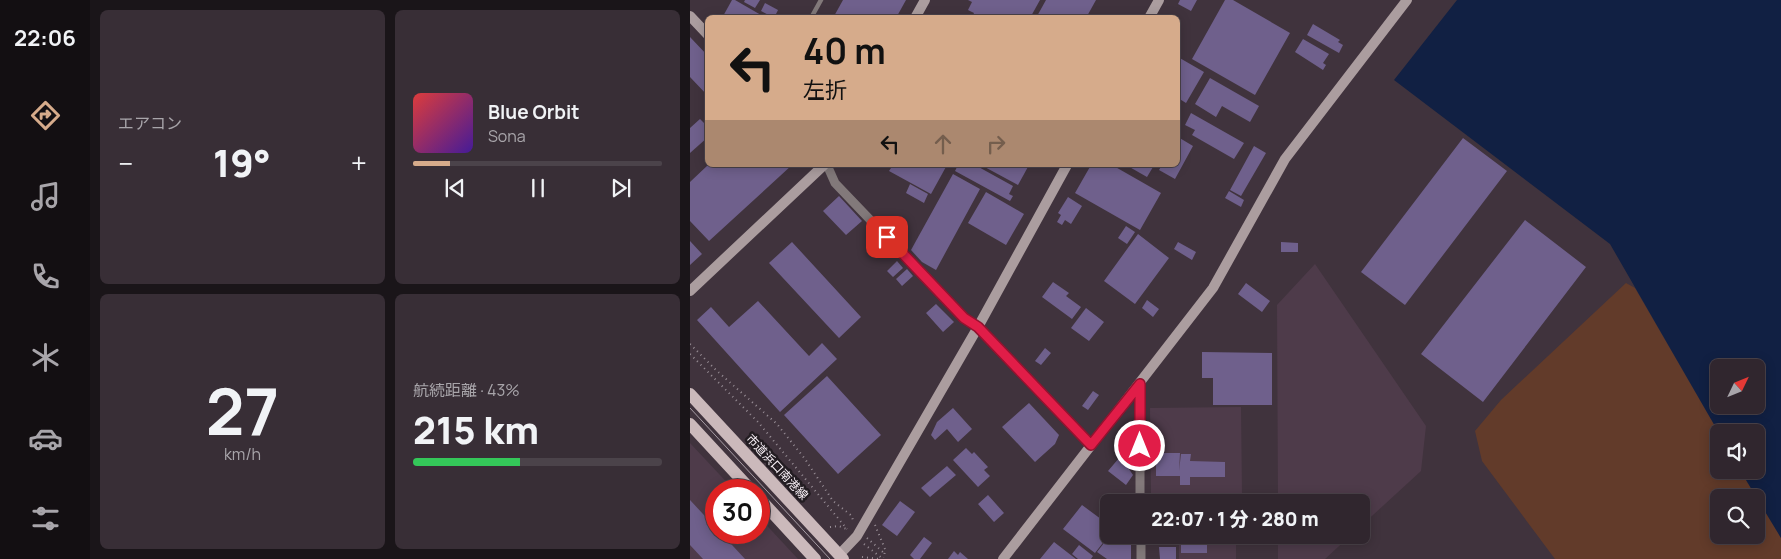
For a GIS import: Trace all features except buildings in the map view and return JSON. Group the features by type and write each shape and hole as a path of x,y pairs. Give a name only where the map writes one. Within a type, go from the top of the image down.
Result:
{"main road":[{"name":"市道浜口南港線","path":"690,394 841,557"},
{"path":"690,424 741,479"},
{"path":"770,510 815,559"}],"street":[{"path":"917,15 925,0"},
{"path":"1150,15 1158,0"},
{"path":"1003,559 1213,288 1285,160 1407,0"},
{"path":"690,16 705,32"},
{"path":"690,291 824,167"},
{"path":"827,167 836,183 964,318 978,327 1091,445"},
{"path":"841,557 862,537 1066,167"},
{"path":"1140,384 1140,494"},
{"path":"1140,544 1141,559"}],"lane":[{"path":"813,15 821,0"}],"path":[{"path":"690,344 717,371 777,424 804,459 832,501 852,516 853,522"},
{"path":"690,354 758,422 847,529"},
{"path":"833,511 839,506"},
{"path":"875,525 885,549 882,559"},
{"path":"839,526 862,537 885,554"},
{"path":"862,537 869,550 882,559"},
{"path":"862,557 882,559"}],"shaded area":[{"path":"1315,264 1426,426 1421,471 1370,518 1370,494 1278,494 1277,305"},
{"path":"1626,283 1635,288 1714,424 1710,424 1710,479 1745,479 1751,489 1710,489 1710,544 1765,544 1765,511 1781,538 1781,559 1555,559 1482,461 1475,431 1501,400"},
{"path":"1241,407 1242,494 1151,494 1150,408"},
{"path":"690,443 724,479 705,479 705,544 770,544 770,529 798,559 690,559"},
{"path":"1179,544 1236,544 1236,559 1179,559"},
{"path":"1278,544 1341,544 1325,559 1278,559"}],"water":[{"path":"1457,0 1781,0 1781,538 1765,511 1765,489 1751,489 1745,479 1765,479 1765,424 1714,424 1610,244 1394,80"}],"tram line":[{"path":"690,408 830,559"}],"route":[{"path":"887,237 964,318 978,327 1091,445 1140,384 1140,446"}]}
